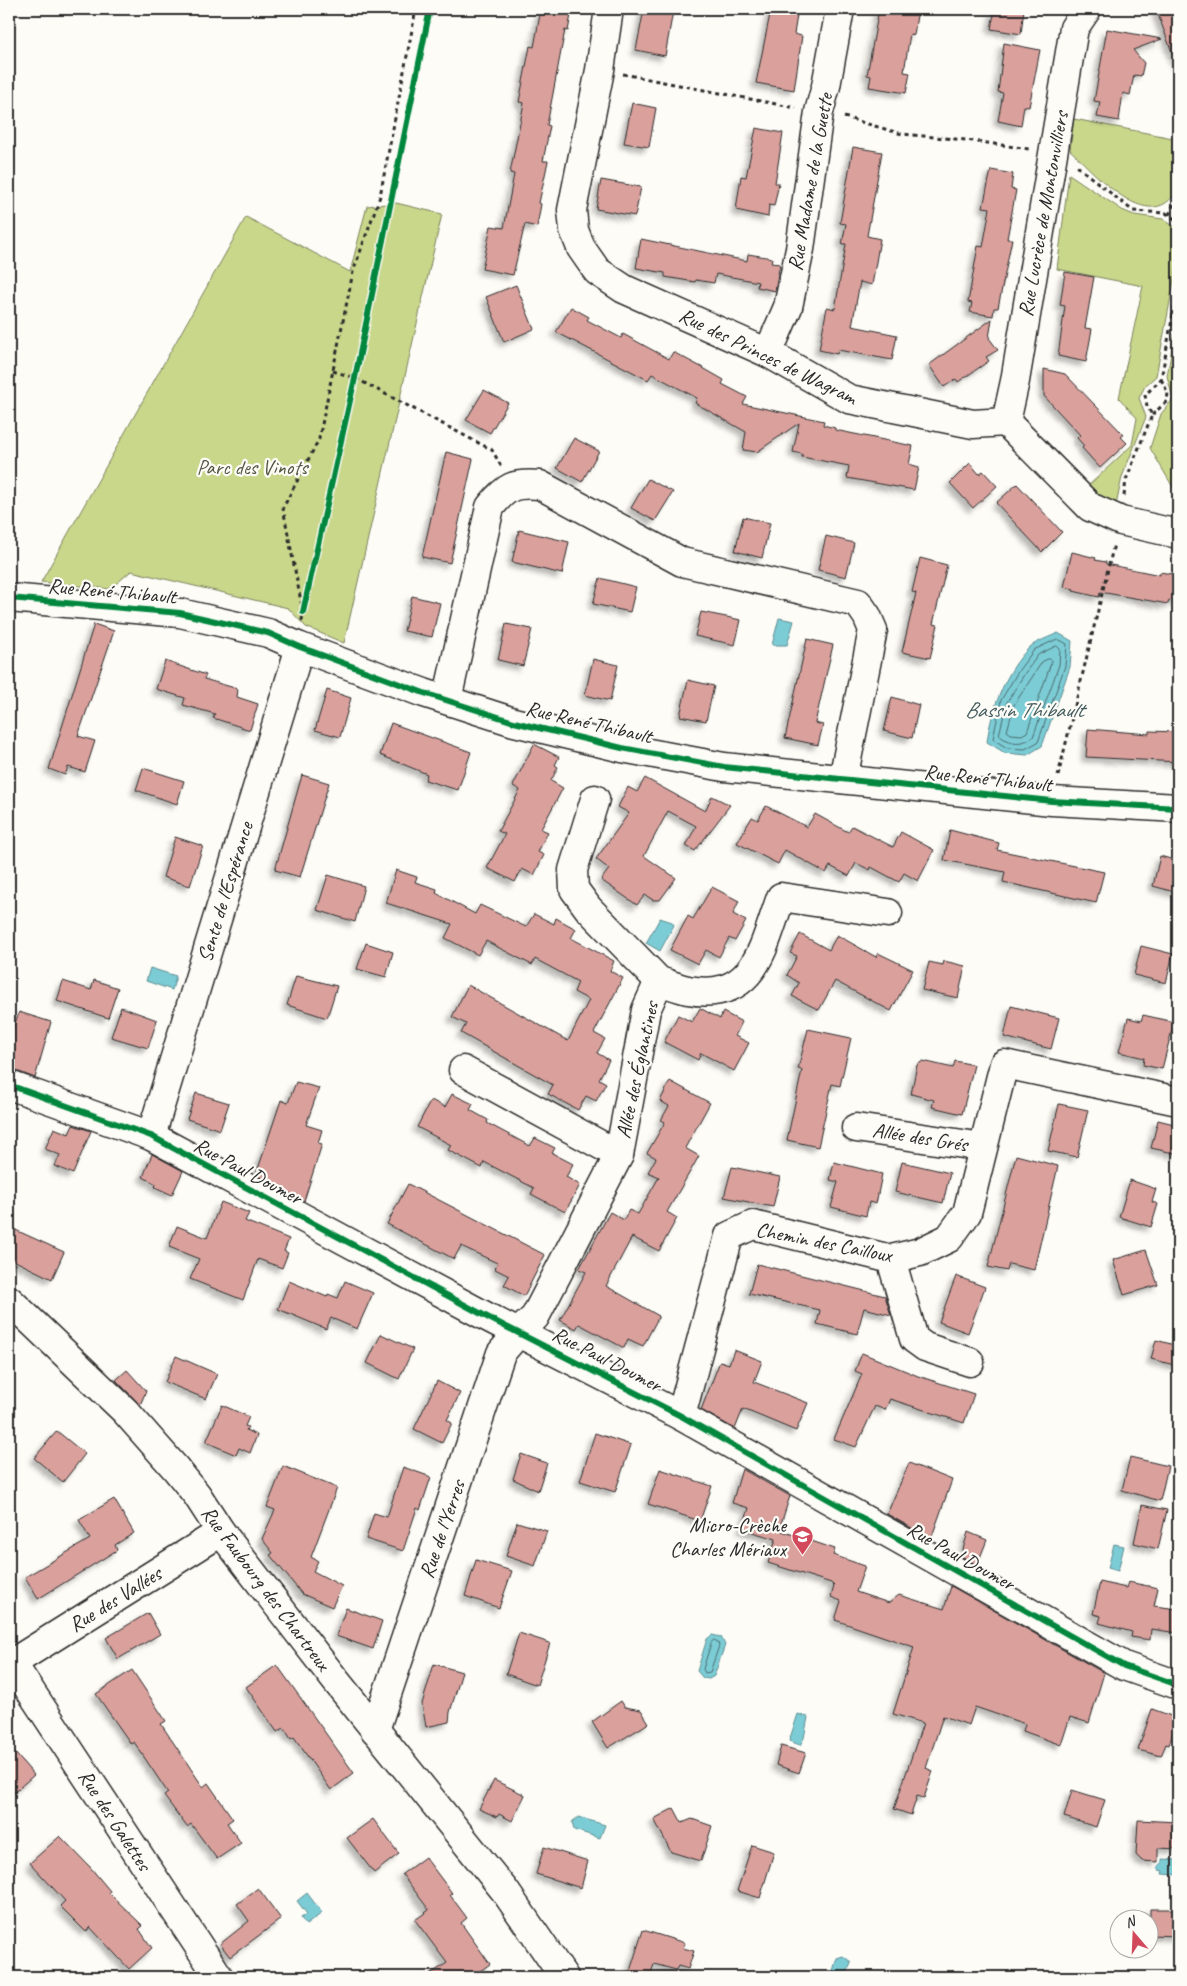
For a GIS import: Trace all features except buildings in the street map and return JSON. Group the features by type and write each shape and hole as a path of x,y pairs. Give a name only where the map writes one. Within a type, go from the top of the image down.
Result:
{"street":[{"name":"Rue des Princes de Wagram","path":"609,9 600,70 572,210 574,230 581,248 597,271 624,289 768,353 849,399 973,424 1006,422"},
{"name":"Rue Madame de la Guette","path":"768,353 790,297 807,210 819,112 826,86 840,9"},
{"name":"Rue Lucrèce de Montonvilliers","path":"1006,422 1074,28 1087,9"},
{"path":"1006,422 1090,507 1121,521 1178,534"},
{"path":"447,700 490,507 504,489 522,484 540,485 682,562 858,604 867,616 873,630 843,779"},
{"name":"Rue René Thibault","path":"9,598 180,613 268,633 300,647 514,722 622,748 724,767 1052,801 1178,808"},
{"name":"Sente de l'Espérance","path":"151,1136 300,647"},
{"path":"595,799 572,870 574,890 588,908 659,981"},
{"name":"Allée des Églantines","path":"518,1332 535,1317 619,1155 646,1010 659,981 689,990 719,990 740,983 756,965 781,897 888,913"},
{"name":"Chemin des Cailloux","path":"681,1416 729,1236 753,1224 891,1259 920,1252 949,1238 967,1213 1004,1064 1178,1101"},
{"path":"463,1070 619,1155"},
{"name":"Rue Paul Doumer","path":"9,1085 151,1136 518,1332 681,1416 1124,1666 1178,1685"},
{"name":"Allée des Grés","path":"856,1128 983,1147"},
{"path":"891,1259 914,1339 925,1347 970,1362"},
{"name":"Rue Faubourg des Chartreux","path":"9,1300 124,1411 197,1496 221,1532 375,1730 505,1891 564,1977"},
{"name":"Rue de l'Yerres","path":"375,1730 501,1353 518,1332"},
{"name":"Rue des Vallées","path":"10,1664 221,1532"},
{"name":"Rue des Galettes","path":"10,1664 218,1977"}],"path":[{"path":"303,612 283,508 319,439 353,272 380,196 416,9"},
{"path":"600,70 839,116 902,134 1030,149 1074,164 1133,211 1169,215 1178,221"},
{"path":"1169,215 1178,195"},
{"path":"1152,415 1147,406 1145,395 1161,379 1178,286"},
{"path":"353,387 357,369"},
{"path":"333,371 356,378 492,450 513,486"},
{"path":"1052,801 1102,603 1109,562 1121,521 1126,480 1152,415 1167,401 1168,393 1161,379"},
{"path":"303,612 307,594"}],"green space":[{"path":"1074,119 1178,139 1178,189 1166,203 1153,207 1138,204 1122,196 1107,185 1070,150"},
{"path":"1069,174 1122,210 1134,215 1163,219 1178,229 1178,259 1156,376 1145,386 1139,398 1146,417 1122,477 1115,510 1087,487 1132,445 1137,418 1119,398 1143,286 1057,269"},
{"name":"Parc des Vinots","path":"396,203 442,214 344,643 306,627 288,608 131,571 110,589 41,582 246,217 350,272 367,206"},
{"path":"1178,315 1177,494 1150,448 1161,414 1173,399 1167,376"}],"water":[{"path":"779,618 794,621 787,645 772,645"},
{"name":"Bassin Thibault","path":"1058,633 1072,641 1070,667 1042,746 1027,755 1005,753 987,742 992,717 1001,691 1021,656 1030,647"},
{"path":"660,918 672,922 674,925 660,951 646,943"},
{"path":"150,968 176,976 172,990 146,981"},
{"path":"1114,1544 1124,1546 1118,1571 1108,1568"},
{"path":"712,1635 721,1637 725,1645 714,1676 709,1679 703,1678 697,1671 707,1639"},
{"path":"798,1714 808,1717 804,1738 800,1745 789,1741"},
{"path":"578,1817 605,1825 600,1838 574,1830 572,1822"},
{"path":"1162,1859 1178,1860 1178,1875 1162,1874 1163,1871 1159,1870 1158,1866 1162,1863"},
{"path":"307,1893 322,1913 306,1925 301,1918 307,1914 297,1901"},
{"path":"843,1956 851,1962 846,1977 831,1977 837,1958"}],"cycle path":[{"path":"303,612 355,378 430,9"},
{"path":"9,598 180,613 268,633 300,647 424,693 514,722 622,748 724,767 1052,801 1178,808"},
{"path":"9,1085 151,1136 489,1318 681,1416 1124,1666 1178,1685"}],"place":[{"name":"Micro-Crèche Charles Mériaux","path":"802,1556"}]}
